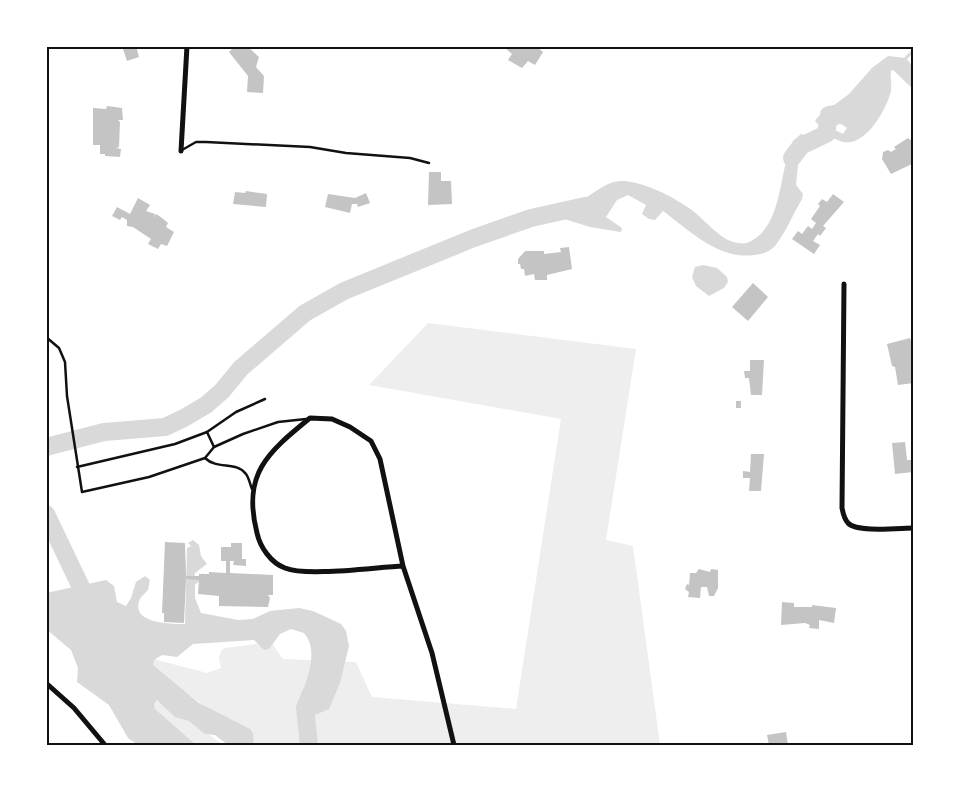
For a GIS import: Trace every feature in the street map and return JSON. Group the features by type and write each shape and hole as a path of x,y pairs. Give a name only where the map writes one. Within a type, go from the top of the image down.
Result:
{"street":[{"path":"181,151 187,46"},
{"path":"844,284 842,508 848,523 853,526 914,528"},
{"path":"403,566 303,572 284,568 267,553 258,538 254,521 252,489 260,468 273,450 310,418 332,420 350,427 371,441 380,459 403,566 432,653 454,745"},
{"path":"46,683 74,708 106,745"}],"lane":[{"path":"181,151 196,142 310,147 346,153 410,158 429,164"},
{"path":"46,337 59,348 65,362 77,467 82,492 150,477 205,458 214,447 278,422 310,418"},
{"path":"77,467 175,444 207,432 236,412 264,399"},
{"path":"207,432 214,447"},
{"path":"205,458 217,466 241,469 246,474 252,489"}],"shaded area":[{"path":"888,56 906,58 914,68 914,90 893,70 891,71 889,98 874,125 860,139 852,142 843,142 835,139 815,121 849,94 872,68","holes":["841,124 847,128 843,134 833,129 835,125"]},
{"path":"801,134 807,136 809,141 799,155 796,185 803,194 802,199 779,241 773,248 763,253 741,255 717,249 694,235 663,211 655,220 649,219 642,214 646,205 628,195 617,200 606,217 622,228 621,232 590,227 561,218 563,207 580,201 608,184 622,181 631,182 657,190 674,199 696,213 716,232 730,241 747,243 758,236 773,215 789,151 793,141"},
{"path":"703,265 717,268 727,277 728,282 724,288 709,296 696,286 692,277 695,267"},
{"path":"428,323 636,349 606,540 633,546 660,745 246,745 228,723 154,669 146,657 207,673 221,668 219,658 221,651 225,648 271,642 283,659 356,662 372,697 516,709 561,419 369,385"},
{"path":"193,540 199,545 201,556 207,564 195,573 194,579 199,580 195,584 195,598 201,613 238,620 253,619 270,611 299,608 313,611 341,624 346,631 349,646 340,683 329,709 310,717 298,710 309,670 311,651 309,641 304,633 291,629 280,634 269,649 264,650 254,640 193,644 177,657 162,655 154,660 153,665 199,703 250,729 253,733 254,745 228,745 215,735 205,734 189,721 175,717 157,700 154,704 155,709 196,745 138,745 128,738 109,705 77,682 78,668 71,650 46,629 46,593 106,580 114,586 117,602 126,606 131,598 136,582 145,576 150,580 148,590 140,599 138,607 141,613 146,618 162,623 185,624 187,548 191,546 188,543"},
{"path":"152,699 180,713 223,745 182,745 158,718"}],"building":[{"path":"122,46 136,46 139,57 127,61"},
{"path":"235,46 247,46 259,57 256,67 264,76 263,93 247,92 248,76 229,52"},
{"path":"506,46 536,46 543,52 535,65 528,61 522,68 508,60 512,54 505,48"},
{"path":"107,106 122,108 123,120 118,120 120,122 119,147 116,148 121,149 120,157 100,154 100,145 93,145 93,108 106,109"},
{"path":"914,137 914,163 891,174 882,159 883,152 888,150 891,152 896,149 894,147 908,138 910,140"},
{"path":"429,172 441,172 441,181 451,181 452,204 428,205"},
{"path":"246,191 267,194 266,207 233,204 235,192 245,193"},
{"path":"366,193 370,203 358,207 357,204 352,204 350,213 325,207 328,194 355,198"},
{"path":"833,194 844,202 823,226 826,228 820,236 818,234 813,241 820,245 814,254 792,239 798,231 802,234 808,226 812,229 816,223 811,219 820,206 818,204 822,199 827,202"},
{"path":"138,198 150,205 146,211 155,214 154,217 156,214 162,218 168,223 166,227 174,232 167,246 161,244 158,249 148,244 151,239 133,227 127,226 127,220 122,217 120,220 112,216 117,207 130,214"},
{"path":"569,247 572,269 547,275 547,280 535,280 534,274 525,276 524,269 521,269 520,264 518,264 518,259 525,251 544,251 544,254 561,252 560,248"},
{"path":"753,283 768,297 748,321 732,307"},
{"path":"910,338 914,351 914,383 898,385 895,367 892,366 887,344"},
{"path":"750,360 764,360 762,395 751,395 749,378 745,378 744,371 750,371"},
{"path":"736,401 741,401 741,408 736,408"},
{"path":"905,442 907,460 912,460 913,472 895,474 892,443"},
{"path":"751,454 764,454 761,491 749,491 750,478 743,478 743,471 750,472"},
{"path":"165,542 185,543 186,576 199,576 199,574 209,574 209,572 226,573 226,561 221,561 221,547 231,547 231,543 242,543 242,559 246,559 246,566 233,565 234,561 230,561 230,573 273,575 273,595 268,595 270,598 268,607 219,606 219,596 198,594 199,580 186,579 184,623 164,622 164,613 162,613"},
{"path":"699,569 710,572 711,569 718,570 718,588 714,596 709,596 707,587 701,587 700,598 688,597 689,592 685,589 687,584 689,585 690,573 696,573"},
{"path":"782,602 794,603 794,607 812,607 812,605 836,608 834,623 819,620 819,629 809,628 810,625 805,623 781,625"},
{"path":"786,732 788,745 769,745 767,735"}],"waterway":[{"path":"904,60 914,50"},
{"path":"792,158 801,146 826,134 829,115 834,114"},
{"path":"46,447 104,432 165,427 206,405 222,391 241,368 305,313 344,291 474,238 531,218 585,206"},
{"path":"46,514 90,606"},
{"path":"309,745 305,708 311,693"}]}
